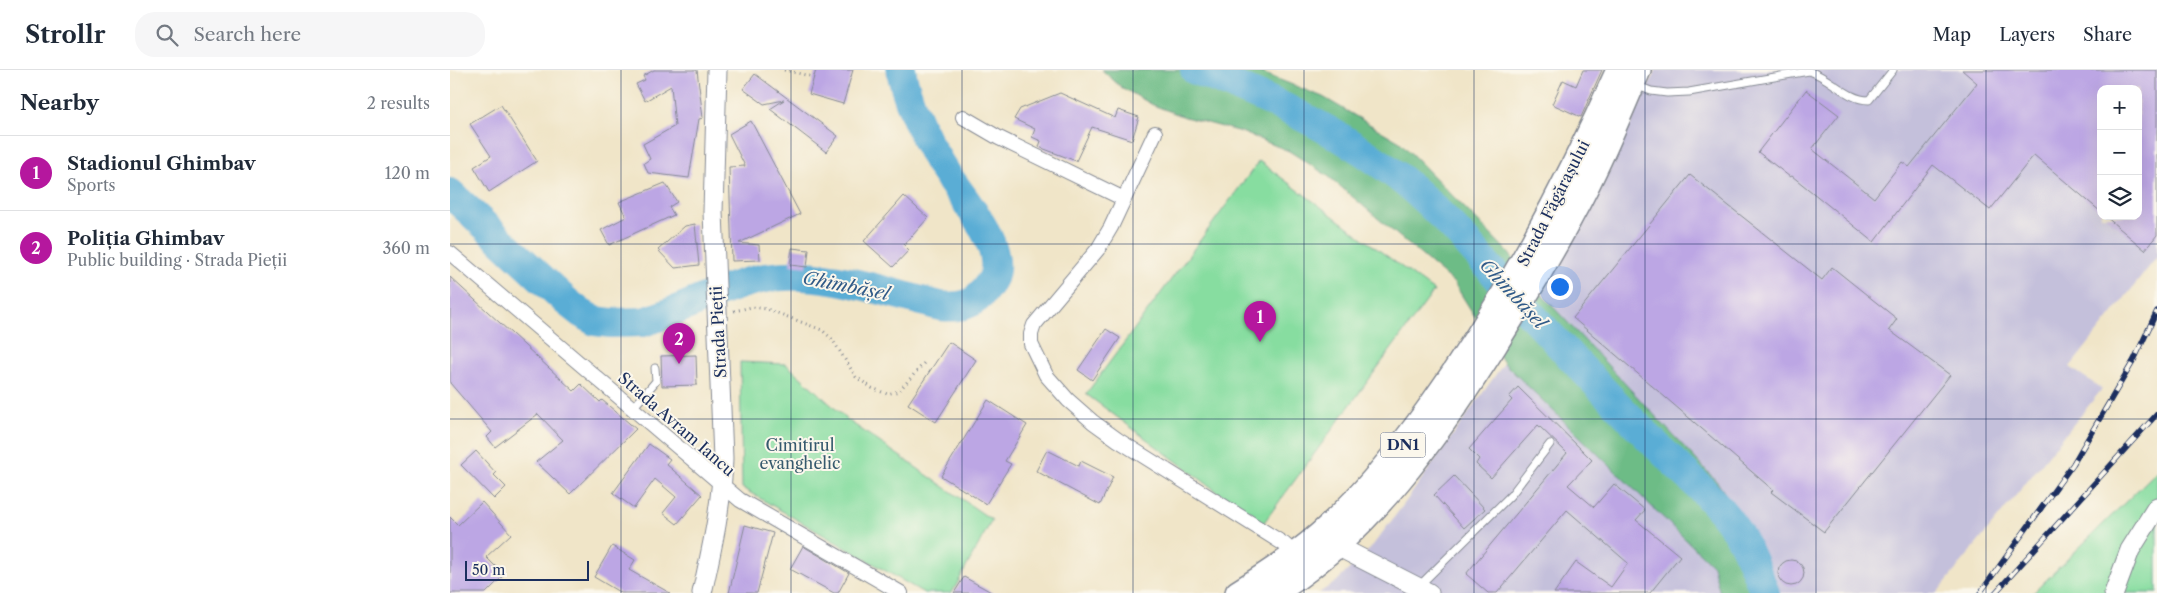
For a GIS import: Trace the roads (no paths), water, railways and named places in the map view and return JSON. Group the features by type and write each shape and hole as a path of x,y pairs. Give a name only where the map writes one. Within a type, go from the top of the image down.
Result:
{"highway":[{"name":"Strada Făgărașului","path":"1274,593 1337,546 1388,494 1422,452 1540,251 1575,208 1630,75"},
{"name":"Strada Făgărașului","path":"1238,593 1277,569 1322,534 1374,482 1412,432 1480,352"}],"street":[{"name":"Strada Pieții","path":"702,593 717,521 722,486 722,416 713,173 717,70"},
{"path":"963,117 999,138 1124,199"},
{"path":"1155,132 1111,227 1098,249 1034,325 1031,344 1046,375 1068,400 1093,422 1118,440 1284,544 1296,554"},
{"name":"Strada Avram Iancu","path":"450,253 740,500 901,593"},
{"path":"2114,593 2130,550 2157,507"},
{"path":"1337,546 1424,590"}],"lane":[{"path":"1630,75 1651,91 1667,93 1689,92 1808,70 1819,74 1859,100 1869,100 1893,70"},
{"path":"633,408 656,381 655,368"},
{"path":"1424,590 1511,495 1550,444"}],"waterway":[{"name":"Ghimbășel","path":"450,193 567,302 595,321 611,323 643,322 749,282 786,276 808,276 853,283 940,306 954,307 966,305 982,294 993,277 995,261 992,247 976,216 938,161 926,139 911,105 901,70"},
{"name":"Ghimbășel","path":"1195,70 1245,90 1317,124 1385,167 1427,201 1465,240 1568,354 1722,511 1743,542 1765,593"}],"railway":[{"path":"1980,593 2073,464 2134,360 2157,311"},
{"path":"1995,593 2157,414"}],"place":[{"name":"Stadionul Ghimbav","path":"1260,342"},
{"name":"Poliția Ghimbav","path":"679,364"}],"park label":[{"name":"Cimitirul evanghelic","path":"800,454"}]}
